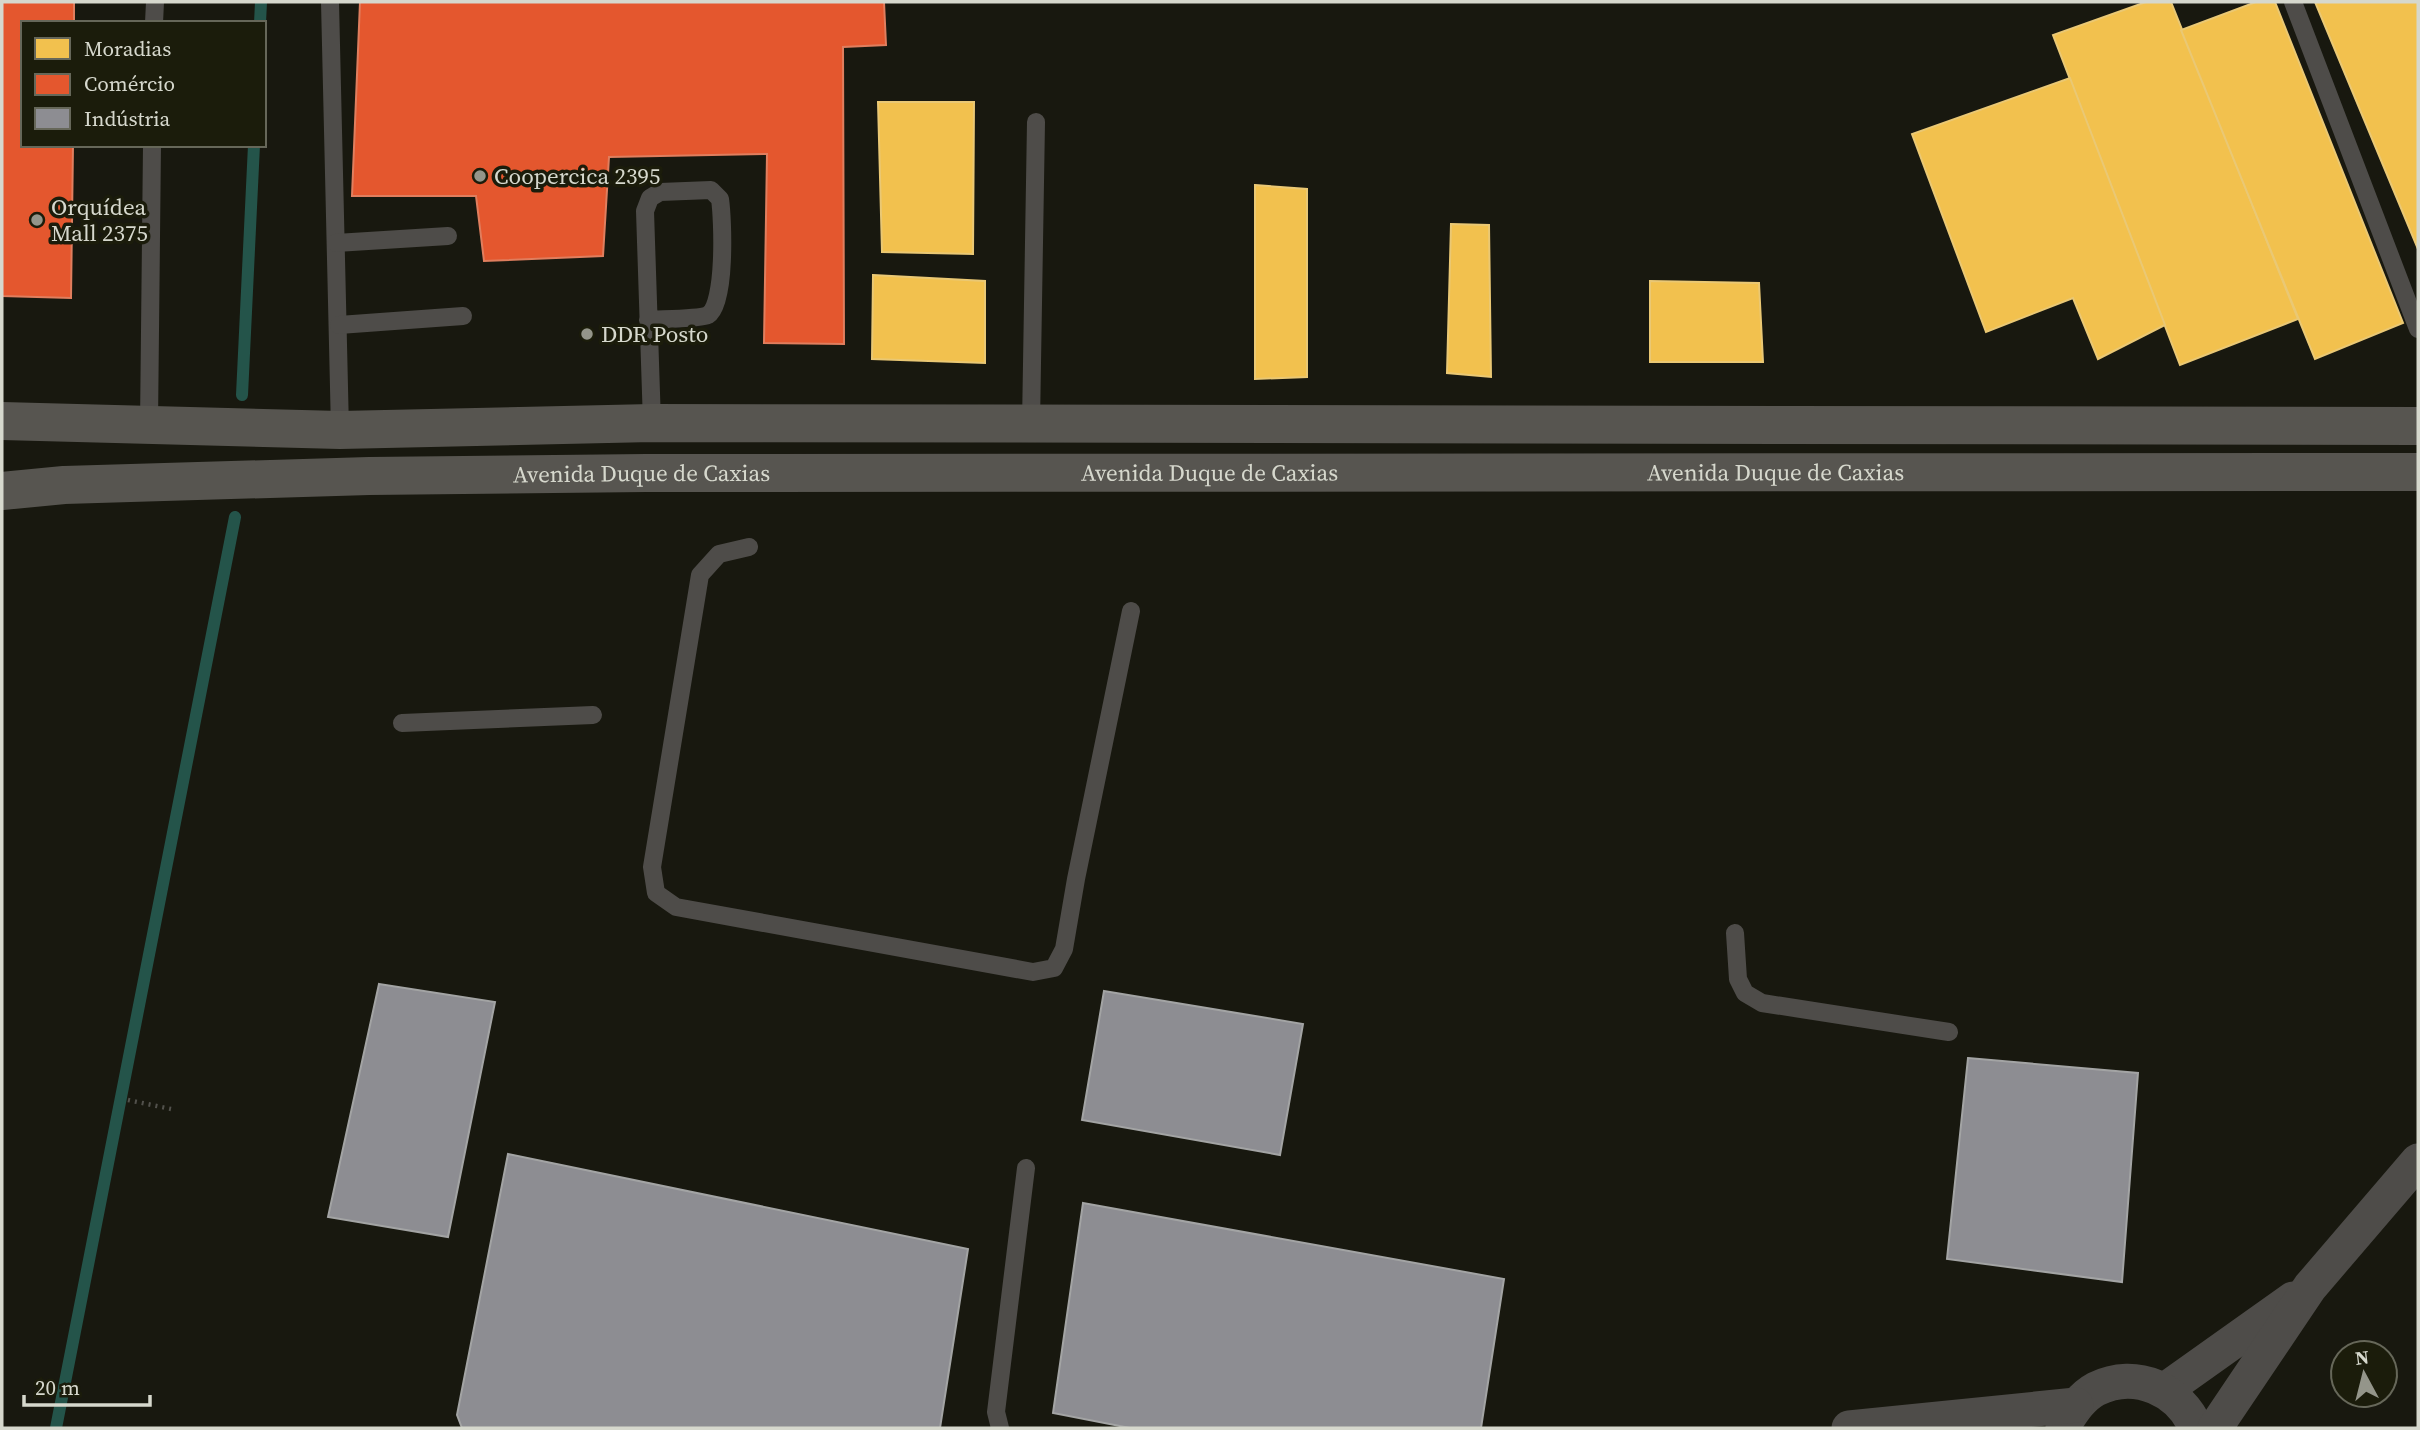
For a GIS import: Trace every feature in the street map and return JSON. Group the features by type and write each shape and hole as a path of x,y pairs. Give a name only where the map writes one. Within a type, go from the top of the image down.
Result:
{"main road":[{"name":"Avenida Duque de Caxias","path":"2,421 340,430 652,423 2418,426"},
{"name":"Avenida Duque de Caxias","path":"2,491 64,485 342,476 646,473 2418,472"}],"street":[{"path":"2215,1428 2310,1287 2418,1161"},
{"path":"2165,1390 2310,1287"},
{"path":"1849,1428 2070,1417 2095,1390 2118,1382 2142,1382 2165,1390 2184,1405 2196,1428"}],"lane":[{"path":"154,21 155,2"},
{"path":"330,2 340,430"},
{"path":"2293,2 2418,329"},
{"path":"1031,424 1036,122"},
{"path":"149,424 152,147"},
{"path":"648,320 706,316 717,306 722,214 720,199 711,190 660,191 650,198 645,211 648,320 652,423"},
{"path":"336,243 448,236"},
{"path":"339,325 463,316"},
{"path":"749,547 719,554 700,575 652,867 656,893 676,906 1033,972 1054,968 1064,949 1131,611"},
{"path":"402,723 593,715"},
{"path":"1735,933 1738,979 1745,993 1762,1003 1949,1032"},
{"path":"1000,1428 996,1412 1026,1168"}],"path":[{"path":"128,1100 171,1109"}],"building: Moradias":[{"path":"2146,2 2171,2 2298,319 2180,365 2053,35"},
{"path":"2256,2 2275,2 2403,323 2315,359 2181,30"},
{"path":"2315,2 2418,2 2418,249"},
{"path":"2070,78 2165,325 2098,359 2073,298 1986,332 1912,134"},
{"path":"878,102 974,102 973,254 882,252"},
{"path":"1255,185 1307,189 1307,377 1255,379"},
{"path":"1451,224 1489,225 1491,377 1447,373"},
{"path":"873,275 985,281 985,363 872,359"},
{"path":"1650,281 1759,283 1763,362 1650,362"}],"building: Comércio":[{"name":"Orquídea Mall 2375","path":"2,2 74,2 74,21 21,21 21,147 73,147 71,298 2,296"},
{"name":"Coopercica 2395","path":"360,2 884,2 886,45 843,47 844,344 764,343 767,154 609,157 603,256 484,261 476,196 352,196"}],"building: Indústria":[{"path":"379,984 495,1002 448,1237 328,1217"},
{"path":"1104,991 1303,1024 1280,1155 1082,1120"},
{"path":"1968,1058 2138,1073 2122,1282 1947,1259"},
{"path":"508,1154 968,1249 940,1428 462,1428 457,1415"},
{"path":"1083,1203 1504,1279 1481,1428 1130,1428 1053,1413"}],"waterway":[{"path":"260,21 261,2"},
{"path":"242,395 254,147"},
{"path":"56,1428 235,517"}],"place":[{"name":"Coopercica 2395","path":"480,176"},
{"name":"Orquídea Mall 2375","path":"37,220"},
{"name":"DDR Posto","path":"587,334"}]}
